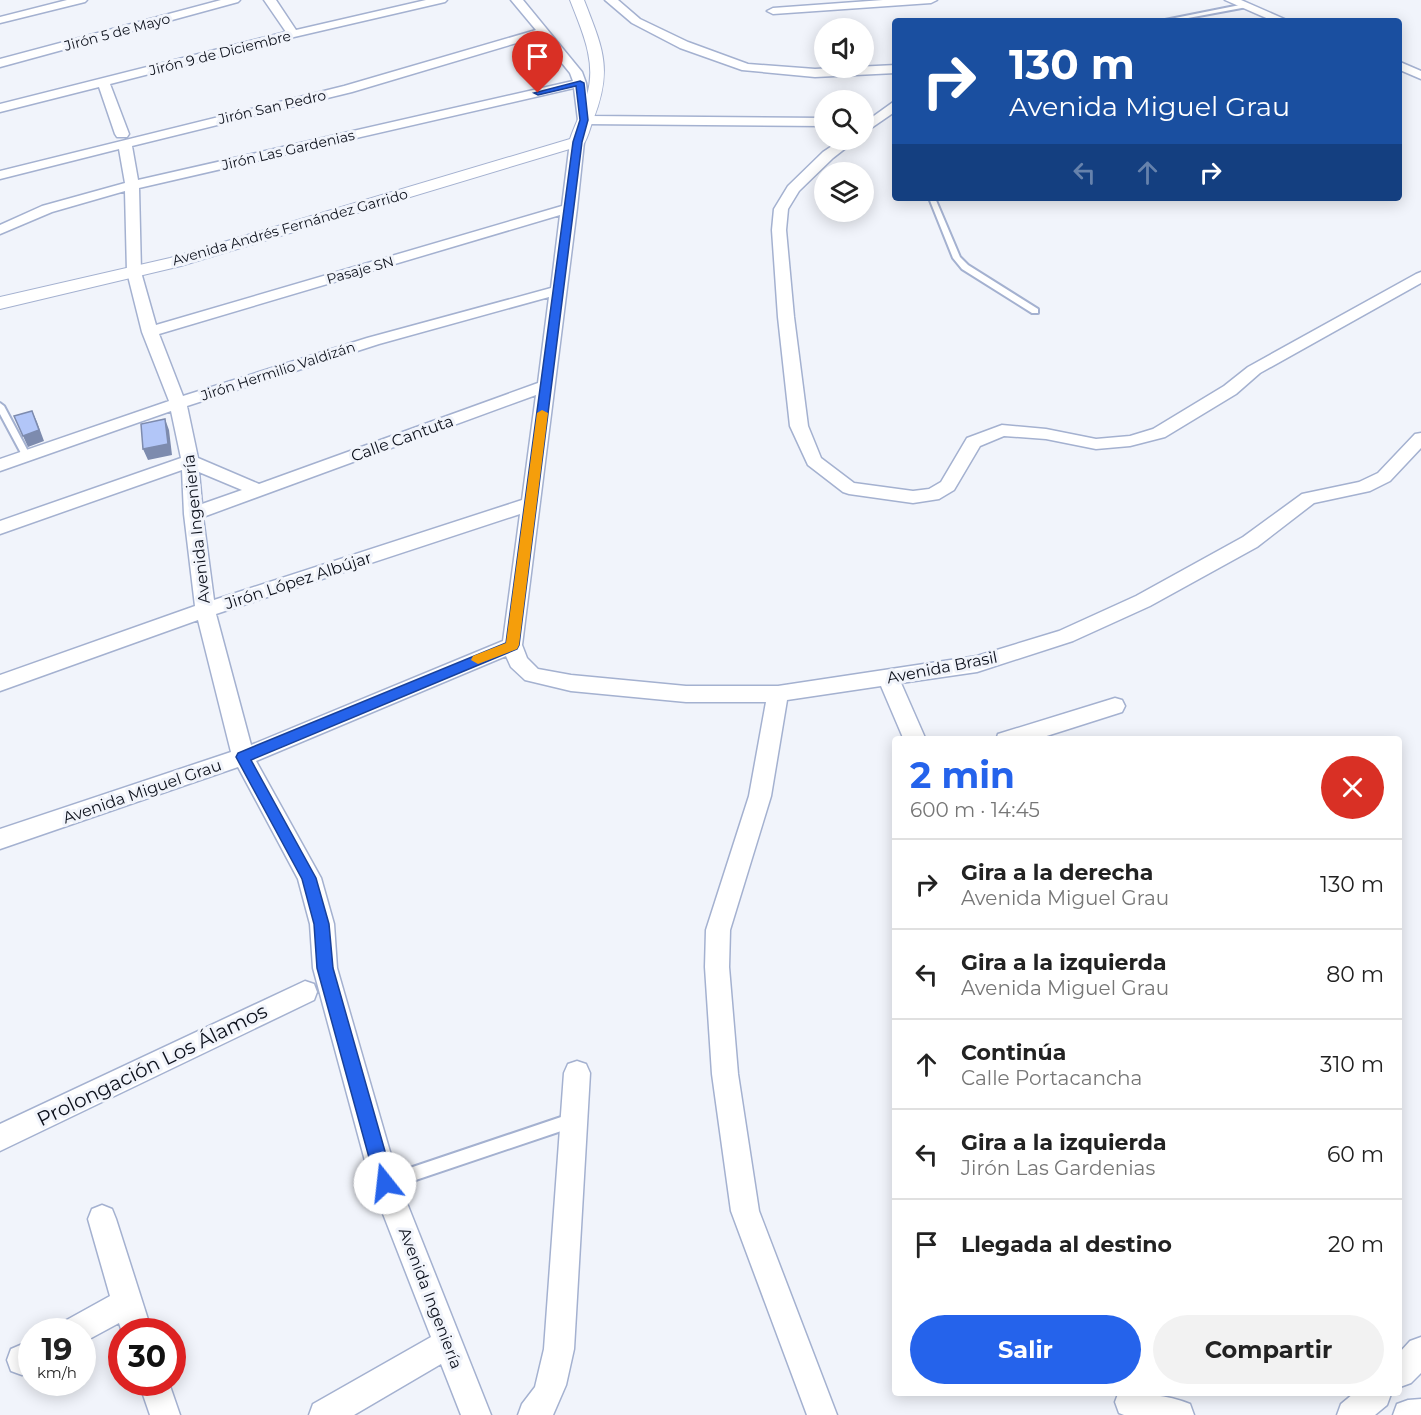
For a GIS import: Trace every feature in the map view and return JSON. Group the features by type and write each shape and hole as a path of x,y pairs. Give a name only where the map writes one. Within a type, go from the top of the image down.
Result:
{"street":[{"path":"0,21 81,0"},
{"name":"Jirón 5 de Mayo","path":"0,63 234,0"},
{"path":"270,0 293,34"},
{"name":"Jirón 9 de Diciembre","path":"0,108 293,34 441,0"},
{"path":"518,0 576,72 580,83 584,120"},
{"path":"512,645 577,142 595,94 598,76 597,54 577,0"},
{"path":"611,0 636,21 684,45 746,67 815,73 892,69"},
{"path":"773,11 931,0"},
{"path":"1231,0 1275,18"},
{"name":"Jirón San Pedro","path":"0,175 123,138 348,89 542,32"},
{"path":"1402,67 1421,75"},
{"name":"Avenida Ingeniería","path":"103,82 123,138 132,185 134,272 150,332 178,403 190,461 193,514 205,610 243,757 309,878 322,924 325,968 385,1183 476,1415"},
{"name":"Jirón Las Gardenias","path":"0,230 47,209 132,185 580,83"},
{"path":"874,119 892,107"},
{"path":"584,120 814,122"},
{"name":"Avenida Andrés Fernández Garrido","path":"0,303 134,272 577,142"},
{"path":"835,150 793,189 781,209 779,230 786,317 799,426 814,461 849,488 913,497 933,495 948,486 973,442 1002,430 1046,434 1096,444 1131,441 1159,433 1230,390 1254,370 1421,277"},
{"name":"Pasaje SN","path":"150,332 570,208"},
{"name":"Jirón Hermilio Valdizán","path":"0,465 178,403 373,341 559,290"},
{"name":"Calle Cantuta","path":"193,514 546,386"},
{"name":"Avenida Brasil","path":"512,645 518,662 532,675 571,683 686,694 778,694 976,664 1066,636 1143,601 1250,542 1308,498 1364,487 1384,477 1421,438"},
{"path":"0,528 190,461 258,490"},
{"name":"Jirón López Albújar","path":"0,683 205,610 530,504"},
{"name":"Avenida Miguel Grau","path":"0,839 243,757 512,645"},
{"path":"888,678 913,736"},
{"path":"778,694 760,796 718,930 717,967 725,1074 745,1211 822,1415"},
{"path":"1019,736 1115,706"},
{"name":"Prolongación Los Álamos","path":"0,1138 305,992"},
{"path":"533,1415 542,1408 550,1388 559,1349 577,1072"},
{"path":"102,1219 132,1318"},
{"path":"96,1320 127,1303"},
{"path":"324,1415 449,1343"},
{"path":"1402,1370 1421,1352"},
{"path":"158,1396 165,1415"},
{"path":"1352,1415 1374,1396"},
{"path":"1130,1402 1179,1415"},
{"path":"1408,1415 1421,1414"}],"lane":[{"path":"1180,18 1245,6"},
{"path":"933,201 957,258 964,267 1035,311"},
{"path":"0,406 26,455"},
{"path":"385,1183 574,1119"}],"building":[{"path":"32,411 39,430 23,436 14,416"},
{"path":"165,419 168,444 143,449 141,424"}],"slow traffic":[{"path":"478,660 512,645 542,413"}],"route":[{"path":"385,1183 325,968 322,924 309,878 243,757 512,645 577,142 584,120 580,83 538,93"}]}
